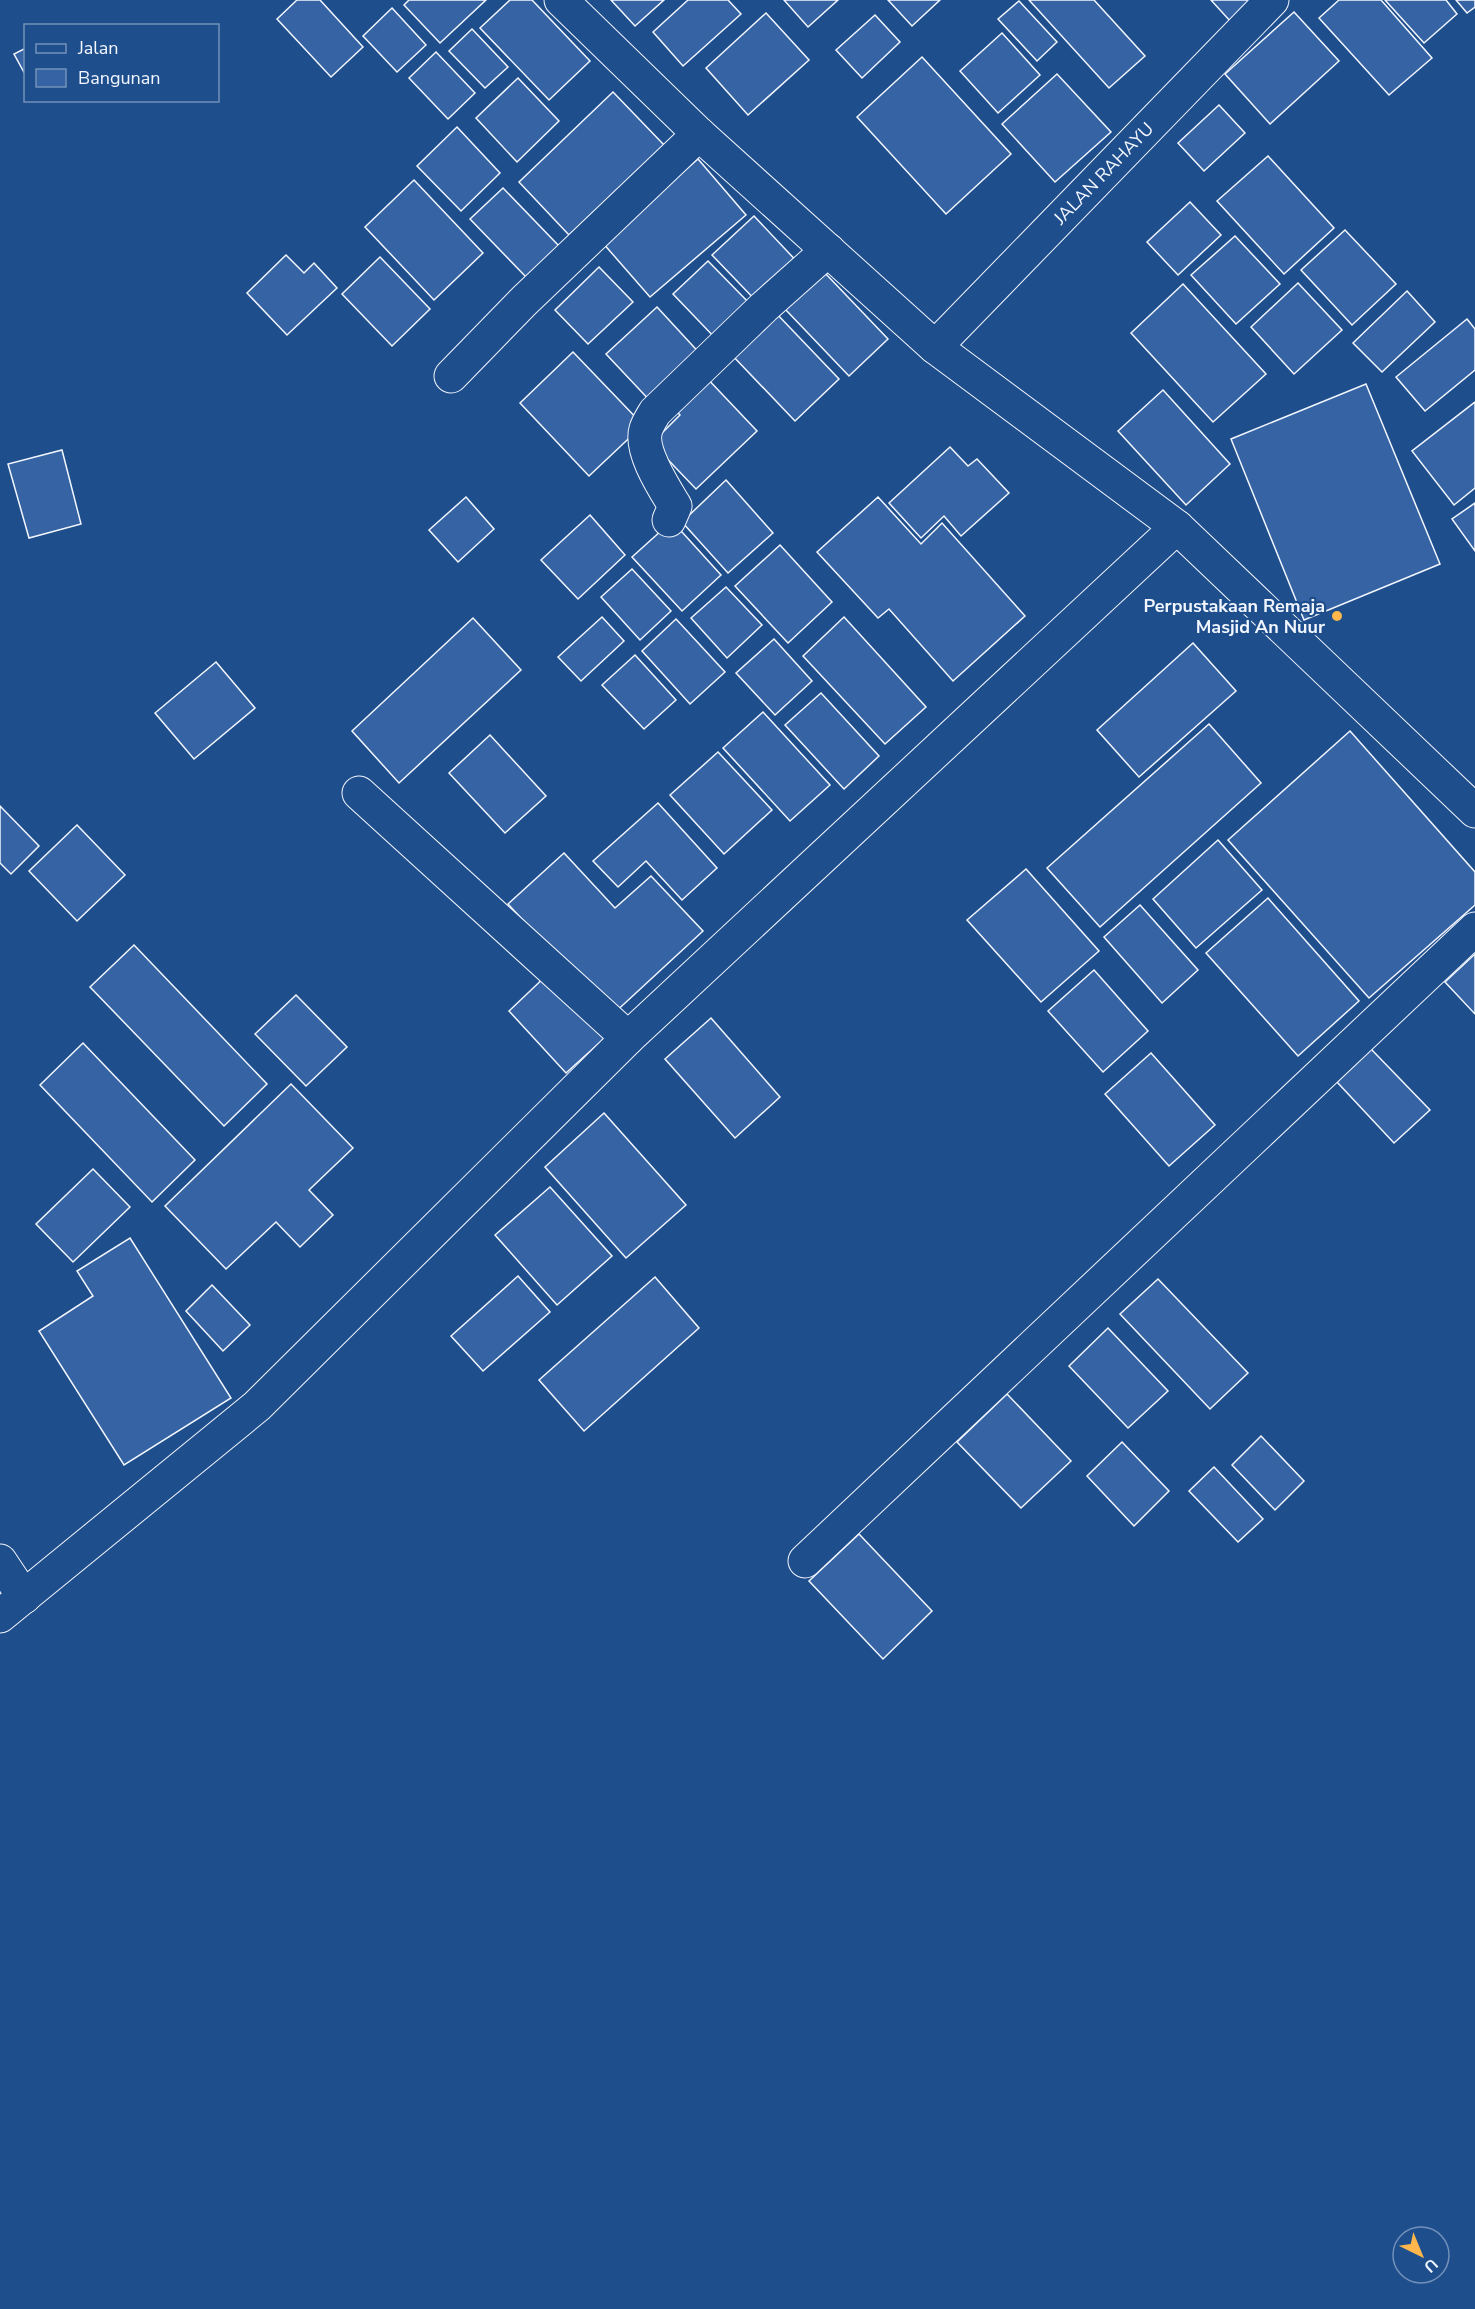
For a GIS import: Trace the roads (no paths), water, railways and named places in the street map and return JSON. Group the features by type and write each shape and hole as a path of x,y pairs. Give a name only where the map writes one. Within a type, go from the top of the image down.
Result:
{"street":[{"path":"561,0 699,134 935,347 1177,527 1475,811"},
{"name":"JALAN RAHAYU","path":"935,347 1272,0"},
{"path":"451,376 524,301 699,134"},
{"path":"669,520 675,506 658,479 646,447 645,431 655,412 747,322 828,250"},
{"path":"0,1561 12,1607 257,1406 628,1038 1177,527"},
{"path":"359,793 628,1038"},
{"path":"805,1561 1475,929"}],"place":[{"name":"Perpustakaan Remaja Masjid An Nuur","path":"1337,616"}]}
